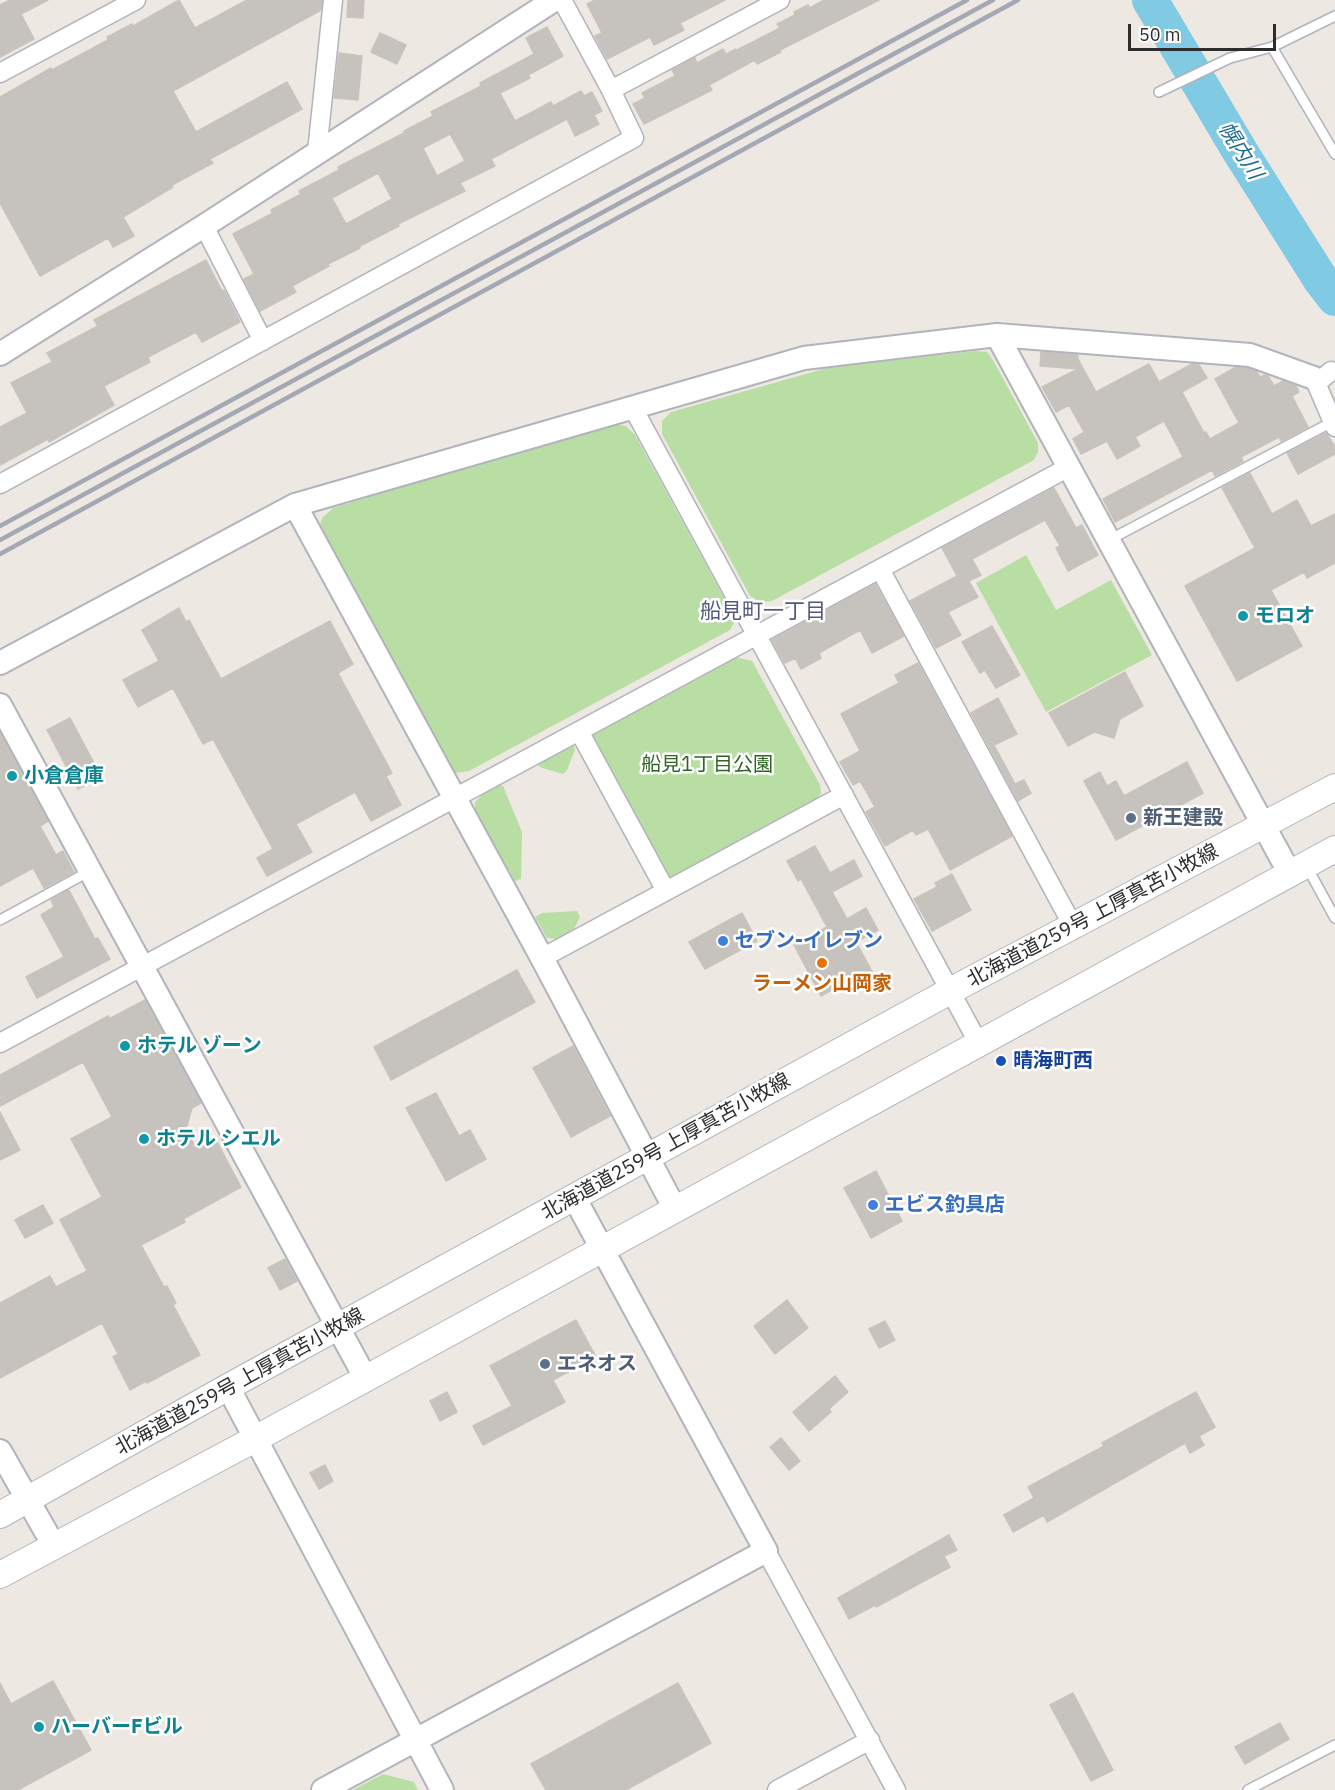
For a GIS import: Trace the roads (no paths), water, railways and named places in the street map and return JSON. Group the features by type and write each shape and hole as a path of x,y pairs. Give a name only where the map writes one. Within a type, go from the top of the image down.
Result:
{"main road":[{"name":"北海道道259号 上厚真苫小牧線","path":"0,1515 228,1387 950,991 1335,787"},
{"path":"0,1575 366,1379 1335,849"}],"street":[{"path":"0,73 136,0"},
{"path":"317,152 333,0"},
{"path":"0,354 204,226 554,0"},
{"path":"0,484 634,138 611,90 562,0"},
{"path":"611,90 780,0"},
{"path":"204,226 264,341"},
{"path":"997,335 1264,825 1298,869"},
{"path":"0,663 295,505 804,358 997,335 1250,355 1324,375 1333,424"},
{"path":"633,408 979,1044"},
{"path":"0,1044 1069,466"},
{"path":"295,505 542,958 675,1209"},
{"path":"880,569 1073,926"},
{"path":"0,705 366,1379"},
{"path":"579,731 666,891"},
{"path":"542,958 844,795"},
{"path":"574,1197 896,1790"},
{"path":"228,1387 442,1790"},
{"path":"0,1451 54,1546"},
{"path":"323,1790 766,1551"},
{"path":"777,1790 870,1740"}],"lane":[{"path":"1159,92 1230,58 1272,47 1335,16"},
{"path":"1272,47 1335,154"},
{"path":"1109,540 1333,424"},
{"path":"1298,869 1335,918"},
{"path":"0,920 91,871"},
{"path":"1248,1790 1335,1745"}],"waterway":[{"name":"幌内川","path":"1150,0 1241,153 1321,280 1335,298"}],"railway":[{"path":"0,526 967,0"},
{"path":"0,540 993,0"},
{"path":"0,554 1018,0"}],"place":[{"name":"モロオ","path":"1243,616"},
{"name":"小倉倉庫","path":"12,776"},
{"name":"新王建設","path":"1131,818"},
{"name":"セブン-イレブン","path":"723,941"},
{"name":"ラーメン山岡家","path":"822,963"},
{"name":"ホテル ゾーン","path":"125,1046"},
{"name":"晴海町西","path":"1001,1061"},
{"name":"ホテル シエル","path":"144,1139"},
{"name":"エビス釣具店","path":"873,1205"},
{"name":"エネオス","path":"545,1364"},
{"name":"ハーバーFビル","path":"39,1727"}],"district":[{"name":"船見町一丁目","path":"763,612"}],"park label":[{"name":"船見1丁目公園","path":"707,765"}]}
